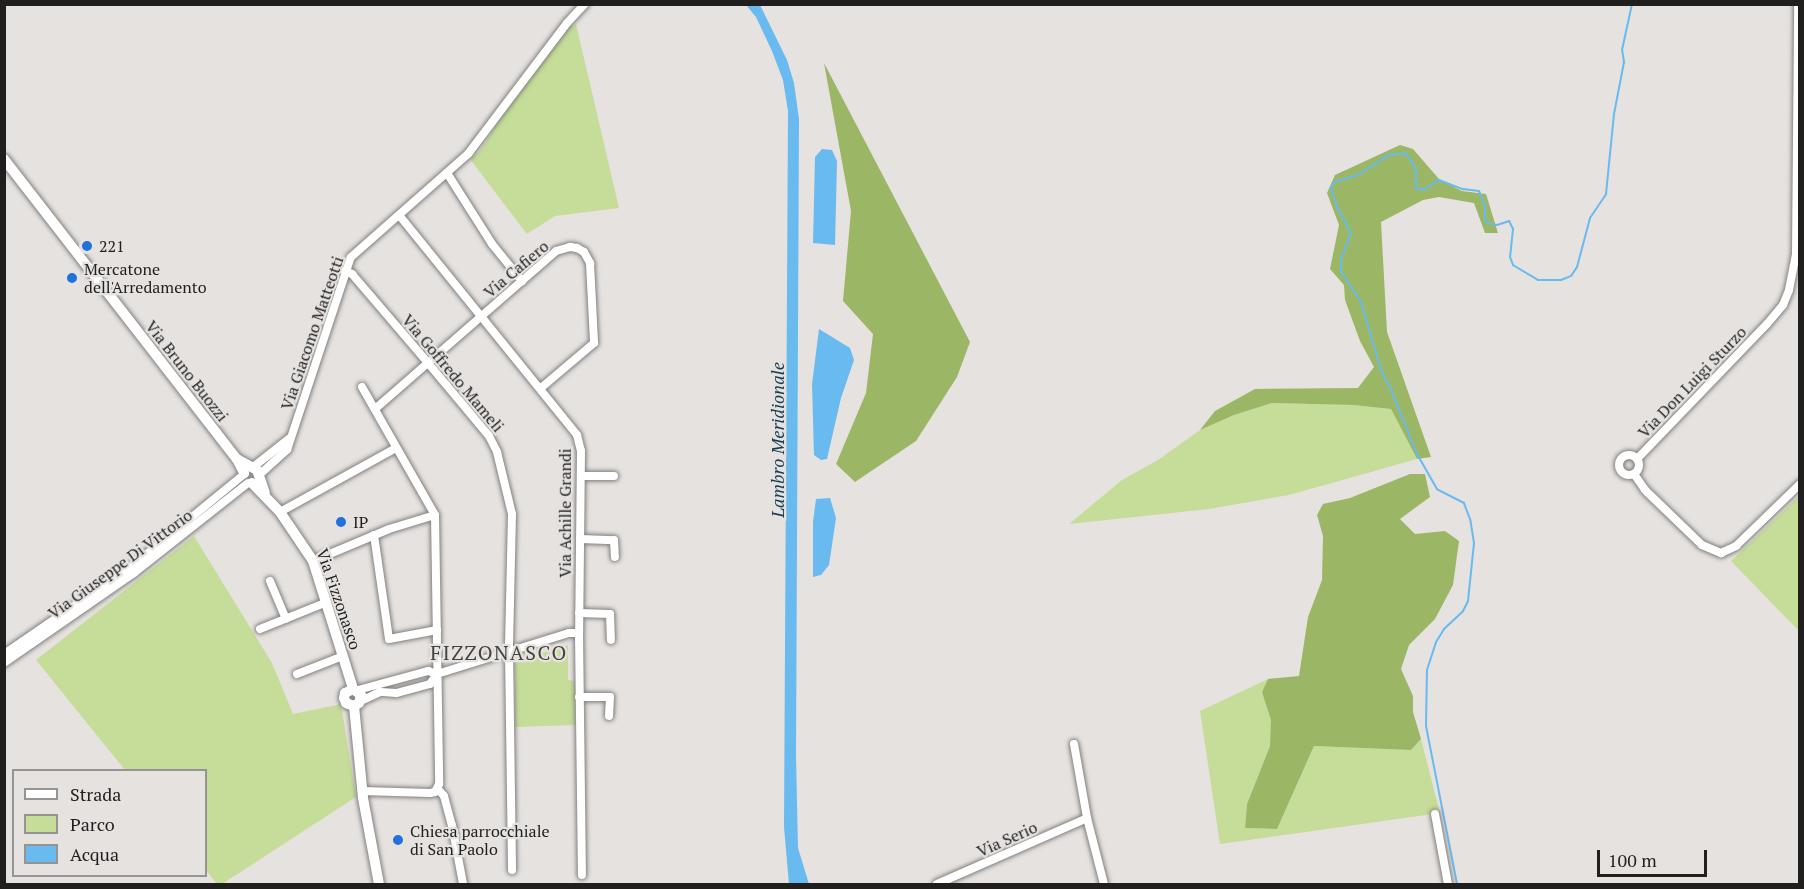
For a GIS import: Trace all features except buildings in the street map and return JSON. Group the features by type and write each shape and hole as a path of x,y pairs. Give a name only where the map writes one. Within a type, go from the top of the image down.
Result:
{"main road":[{"name":"Via Bruno Buozzi","path":"4,159 251,475"},
{"name":"Via Fizzonasco","path":"251,475 280,512 313,561 327,602 356,697 362,791 379,885"}],"street":[{"name":"Via Giacomo Matteotti","path":"251,475 283,456 345,271 357,251 478,143 567,22 585,4"},
{"name":"Via Don Luigi Sturzo","path":"1637,459 1767,324 1783,305 1789,290 1794,270 1798,228 1798,4"},
{"path":"447,172 492,244 522,281"},
{"name":"Via Achille Grandi","path":"399,215 577,435 581,451 579,697 582,875"},
{"name":"Via Cafiero","path":"375,409 562,248 577,248 584,252 590,263 594,343 541,388"},
{"name":"Via Goffredo Mameli","path":"345,271 352,274 428,363 489,436 497,452 512,514 509,651 512,870"},
{"path":"362,387 435,515 438,789 444,796 447,806 463,885"},
{"path":"280,512 396,448"},
{"path":"1626,456 1637,459 1639,467 1634,474 1624,474 1619,465 1626,456"},
{"path":"1634,474 1645,490 1702,545 1721,553 1736,546 1800,484"},
{"name":"Via Giuseppe Di Vittorio","path":"4,663 20,648 134,573 251,475"},
{"path":"581,476 614,476"},
{"path":"313,561 374,535 435,515"},
{"path":"374,535 389,639 437,630"},
{"path":"580,539 614,540 615,557"},
{"path":"270,581 286,619"},
{"path":"260,629 327,602"},
{"path":"579,613 610,614 611,640"},
{"path":"356,697 380,692 396,693 430,684 438,674 569,633 579,633"},
{"name":"Via Giuseppe Di Vittorio","path":"4,654 20,648"},
{"path":"297,674 343,656"},
{"path":"356,697 428,671 438,674"},
{"path":"579,697 610,697 609,716"},
{"path":"1074,744 1087,819 1104,885"},
{"path":"362,791 430,793 438,789"},
{"path":"1435,814 1448,885"},
{"name":"Via Serio","path":"937,885 1087,819"}],"green space":[{"path":"576,24 619,208 555,216 527,234 470,159 480,151 512,100 566,29"},
{"path":"824,63 970,342 957,377 916,441 855,482 836,464 866,393 873,334 843,301 851,211"},
{"path":"1400,145 1413,149 1439,179 1462,191 1486,194 1498,233 1485,233 1474,203 1439,197 1423,200 1381,222 1387,332 1431,457 1417,459 1391,409 1353,405 1272,403 1234,415 1200,430 1215,411 1255,389 1358,388 1374,367 1360,341 1345,300 1344,285 1330,269 1339,225 1327,193 1335,175"},
{"path":"1272,403 1353,405 1391,409 1417,459 1289,495 1209,509 1069,524 1122,480 1158,460 1200,430 1234,415"},
{"path":"1410,474 1425,474 1430,497 1400,519 1415,534 1445,531 1459,541 1453,585 1435,619 1409,645 1401,669 1413,696 1413,712 1421,739 1411,750 1314,746 1277,829 1245,828 1247,804 1270,746 1271,720 1262,692 1268,679 1299,676 1308,617 1322,580 1323,536 1317,515 1323,504 1350,498"},
{"path":"1799,496 1799,631 1731,561"},
{"path":"194,536 272,663 293,714 341,704 356,797 222,884 217,884 207,871 207,769 124,769 36,660"},
{"path":"568,645 568,680 575,681 575,725 515,727 515,657 536,648 539,654"},
{"path":"1268,679 1262,692 1272,720 1270,746 1247,804 1245,828 1277,829 1314,746 1411,750 1421,739 1440,813 1220,844 1200,711"}],"water":[{"path":"746,5 760,5 787,60 794,83 799,119 796,756 798,848 809,884 789,884 784,827 788,111 783,80 772,51 756,17"},
{"path":"822,149 832,150 837,161 835,245 813,243 815,157"},
{"path":"819,329 850,348 854,360 841,398 827,459 821,460 814,455 812,384"},
{"path":"830,498 836,518 829,565 821,575 813,577 813,522 816,499"}],"waterway":[{"path":"1457,884 1426,726 1427,670 1436,642 1444,629 1463,611 1468,601 1474,543 1470,519 1464,503 1437,489 1417,454 1391,389 1382,373 1361,302 1341,271 1341,260 1351,233 1337,207 1331,188 1335,182 1358,175 1389,155 1406,153 1416,169 1416,188 1424,190 1439,180 1463,189 1479,191 1485,205 1487,223 1497,225 1509,221 1513,229 1510,257 1513,265 1538,280 1561,280 1571,276 1577,267 1590,218 1606,194 1614,114 1624,62 1622,50 1632,4"}],"place":[{"name":"221","path":"87,246"},
{"name":"Mercatone dell'Arredamento","path":"72,278"},
{"name":"IP","path":"341,522"},
{"name":"Chiesa parrocchiale di San Paolo","path":"398,840"}],"district":[{"name":"FIZZONASCO","path":"499,652"}],"water label":[{"name":"Lambro Meridionale","path":"777,440"}]}
